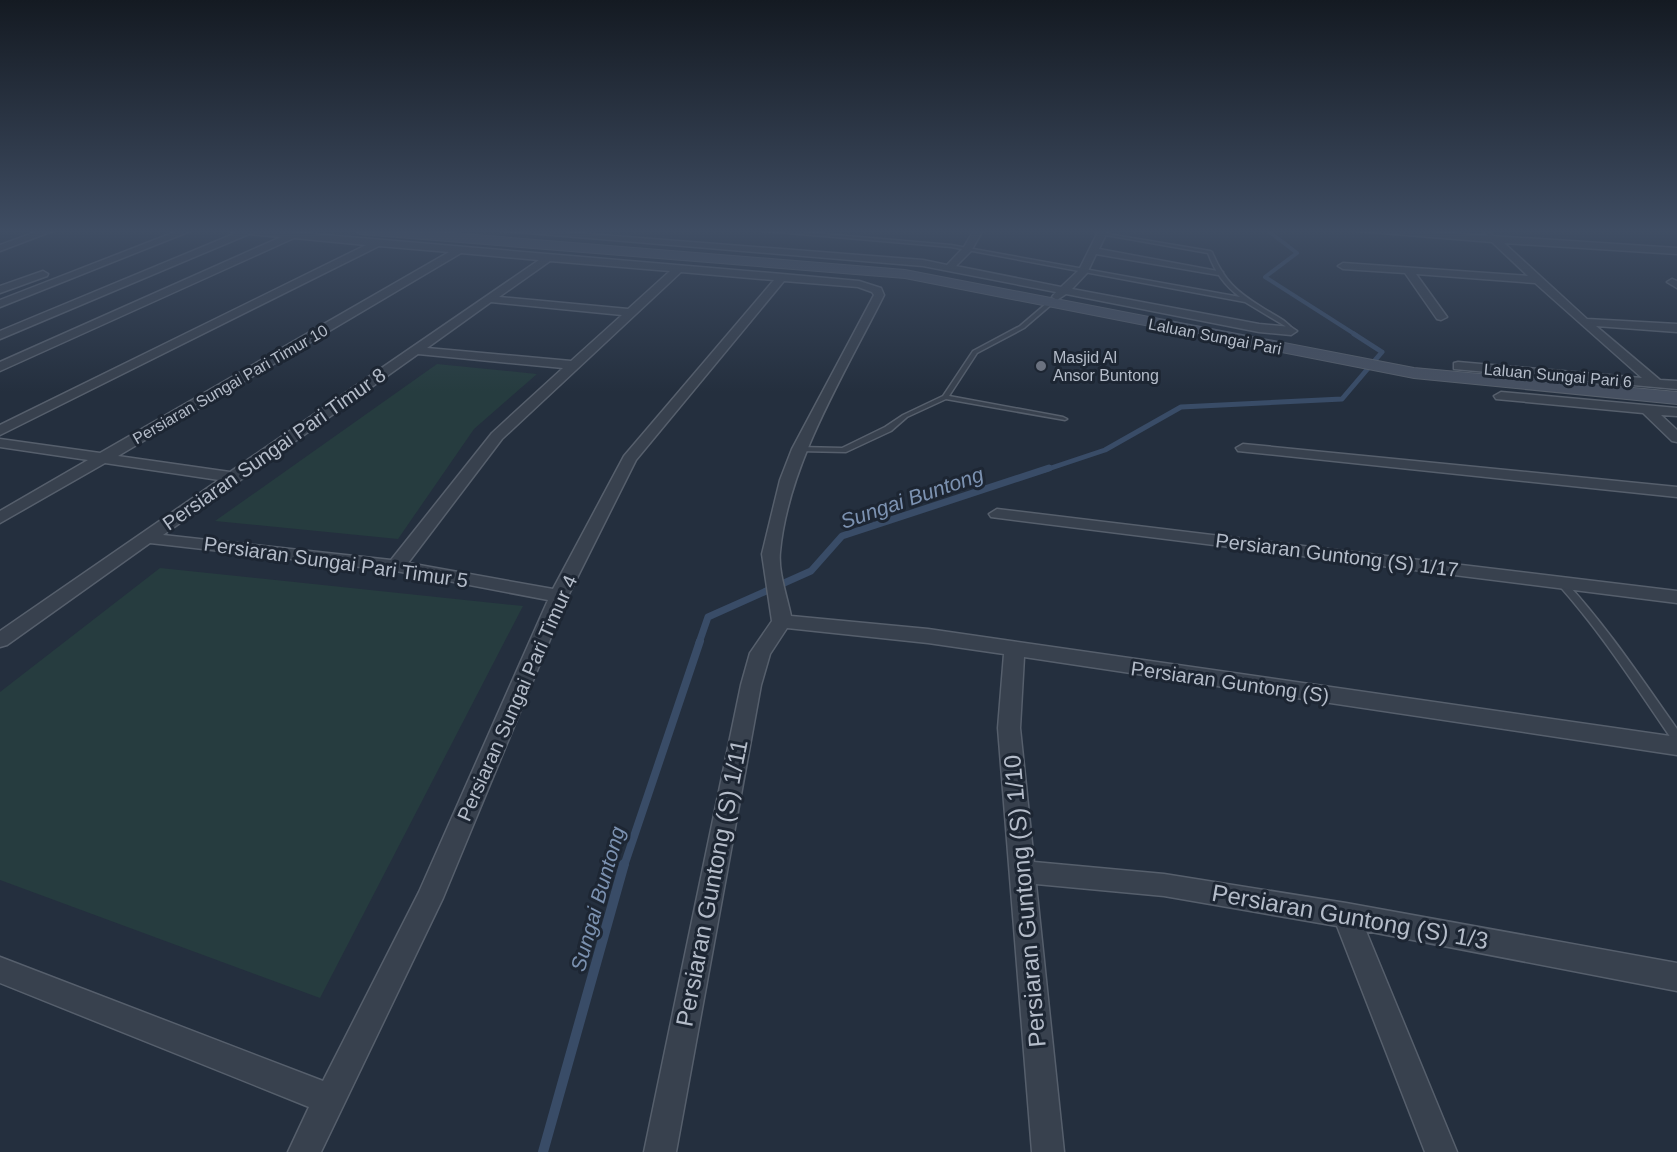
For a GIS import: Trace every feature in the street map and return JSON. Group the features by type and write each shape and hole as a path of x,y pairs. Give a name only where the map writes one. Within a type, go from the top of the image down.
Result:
{"main road":[{"name":"Laluan Sungai Pari","path":"952,284 1337,360 1414,373 1677,398"}],"street":[{"path":"0,291 18,284"},
{"path":"0,304 52,284"},
{"path":"0,336 124,284"},
{"path":"0,367 186,284"},
{"path":"0,431 294,284"},
{"name":"Persiaran Sungai Pari Timur 10","path":"0,518 401,284"},
{"name":"Persiaran Sungai Pari Timur 8","path":"0,640 511,284"},
{"path":"396,566 497,436 661,284"},
{"name":"Persiaran Sungai Pari Timur 4","path":"304,1152 430,898 559,596 629,459 776,284"},
{"path":"782,621 771,554 788,480 799,449 879,295 877,290 856,284"},
{"path":"1030,284 1290,331"},
{"path":"1049,304 1071,284"},
{"path":"1417,284 1441,317"},
{"name":"Laluan Sungai Pari 6","path":"1543,284 1657,384"},
{"path":"490,299 629,312"},
{"path":"1584,322 1677,328"},
{"path":"416,350 572,365"},
{"name":"Laluan Sungai Pari 6","path":"1458,366 1677,385"},
{"path":"1501,396 1677,412"},
{"path":"1647,410 1677,438"},
{"path":"0,443 234,477"},
{"path":"1243,448 1677,492"},
{"name":"Persiaran Guntong (S) 1/17","path":"997,514 1677,597"},
{"name":"Persiaran Sungai Pari Timur 5","path":"147,538 396,566 559,596"},
{"name":"Persiaran Guntong (S)","path":"782,621 928,636 1014,651 1677,747"},
{"name":"Persiaran Guntong (S) 1/11","path":"660,1152 751,685 760,653 782,621"},
{"name":"Persiaran Guntong (S) 1/10","path":"1014,651 1009,728 1048,1152"},
{"name":"Persiaran Guntong (S) 1/3","path":"1022,872 1164,885 1346,915 1677,977"},
{"path":"1346,915 1441,1152"},
{"path":"0,970 330,1100"}],"lane":[{"path":"1154,284 1245,300"},
{"path":"1229,284 1245,300 1281,321 1292,329 1290,331"},
{"path":"799,449 843,450 888,429 905,416 945,397 975,352 1022,327 1049,304"},
{"path":"945,397 1063,419"},
{"path":"1560,581 1584,605 1677,738"}],"green space":[{"path":"437,364 537,374 474,429 398,539 215,521"},
{"path":"160,568 523,606 320,998 0,880 0,692"}],"waterway":[{"name":"Sungai Buntong","path":"1276,284 1356,335"},
{"name":"Sungai Buntong","path":"1045,470 1105,450 1181,407 1342,399 1382,352 1354,334"},
{"name":"Sungai Buntong","path":"699,643 708,617 811,571 842,536 1049,468"},
{"name":"Sungai Buntong","path":"624,866 700,641"},
{"name":"Sungai Buntong","path":"543,1152 624,864"}],"place":[{"name":"Masjid Al Ansor Buntong","path":"1041,366"}]}
